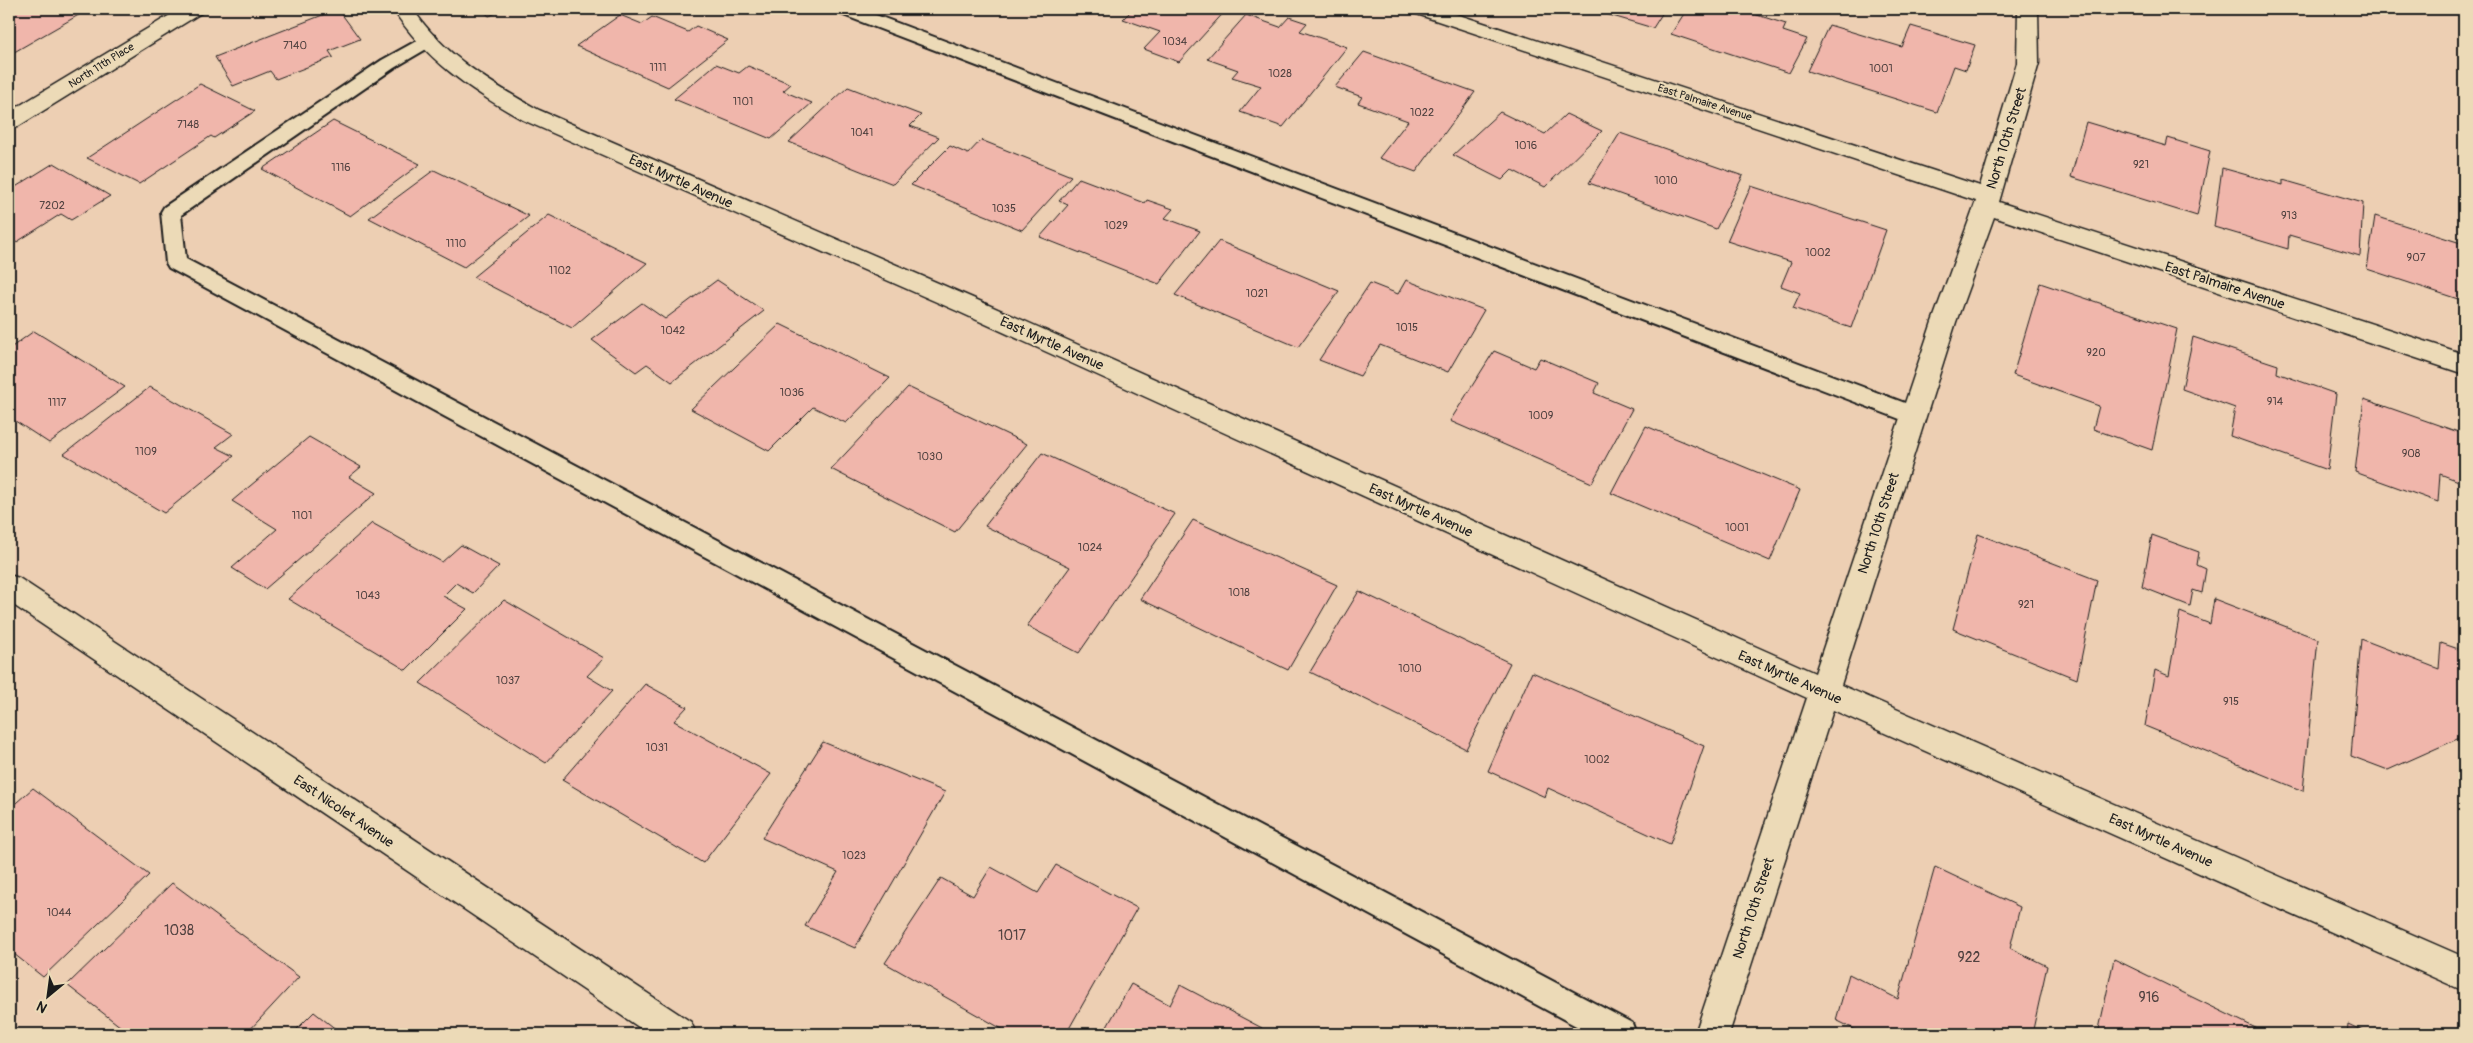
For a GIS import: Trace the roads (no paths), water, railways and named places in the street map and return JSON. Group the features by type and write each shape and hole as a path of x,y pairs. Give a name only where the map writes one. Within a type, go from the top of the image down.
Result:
{"street":[{"name":"North 11th Place","path":"9,122 194,9"},
{"name":"East Myrtle Avenue","path":"403,9 429,40 480,86 531,116 976,309 1823,692 2464,974"},
{"name":"East Palmaire Avenue","path":"1421,9 2464,364"},
{"name":"North 10th Street","path":"1712,1034 1913,415 1987,201 2028,63 2028,9"},
{"name":"East Nicolet Avenue","path":"9,587 679,1034"}],"lane":[{"path":"844,9 1913,415"},
{"path":"429,40 388,64 171,212 176,264 1621,1034"}]}
